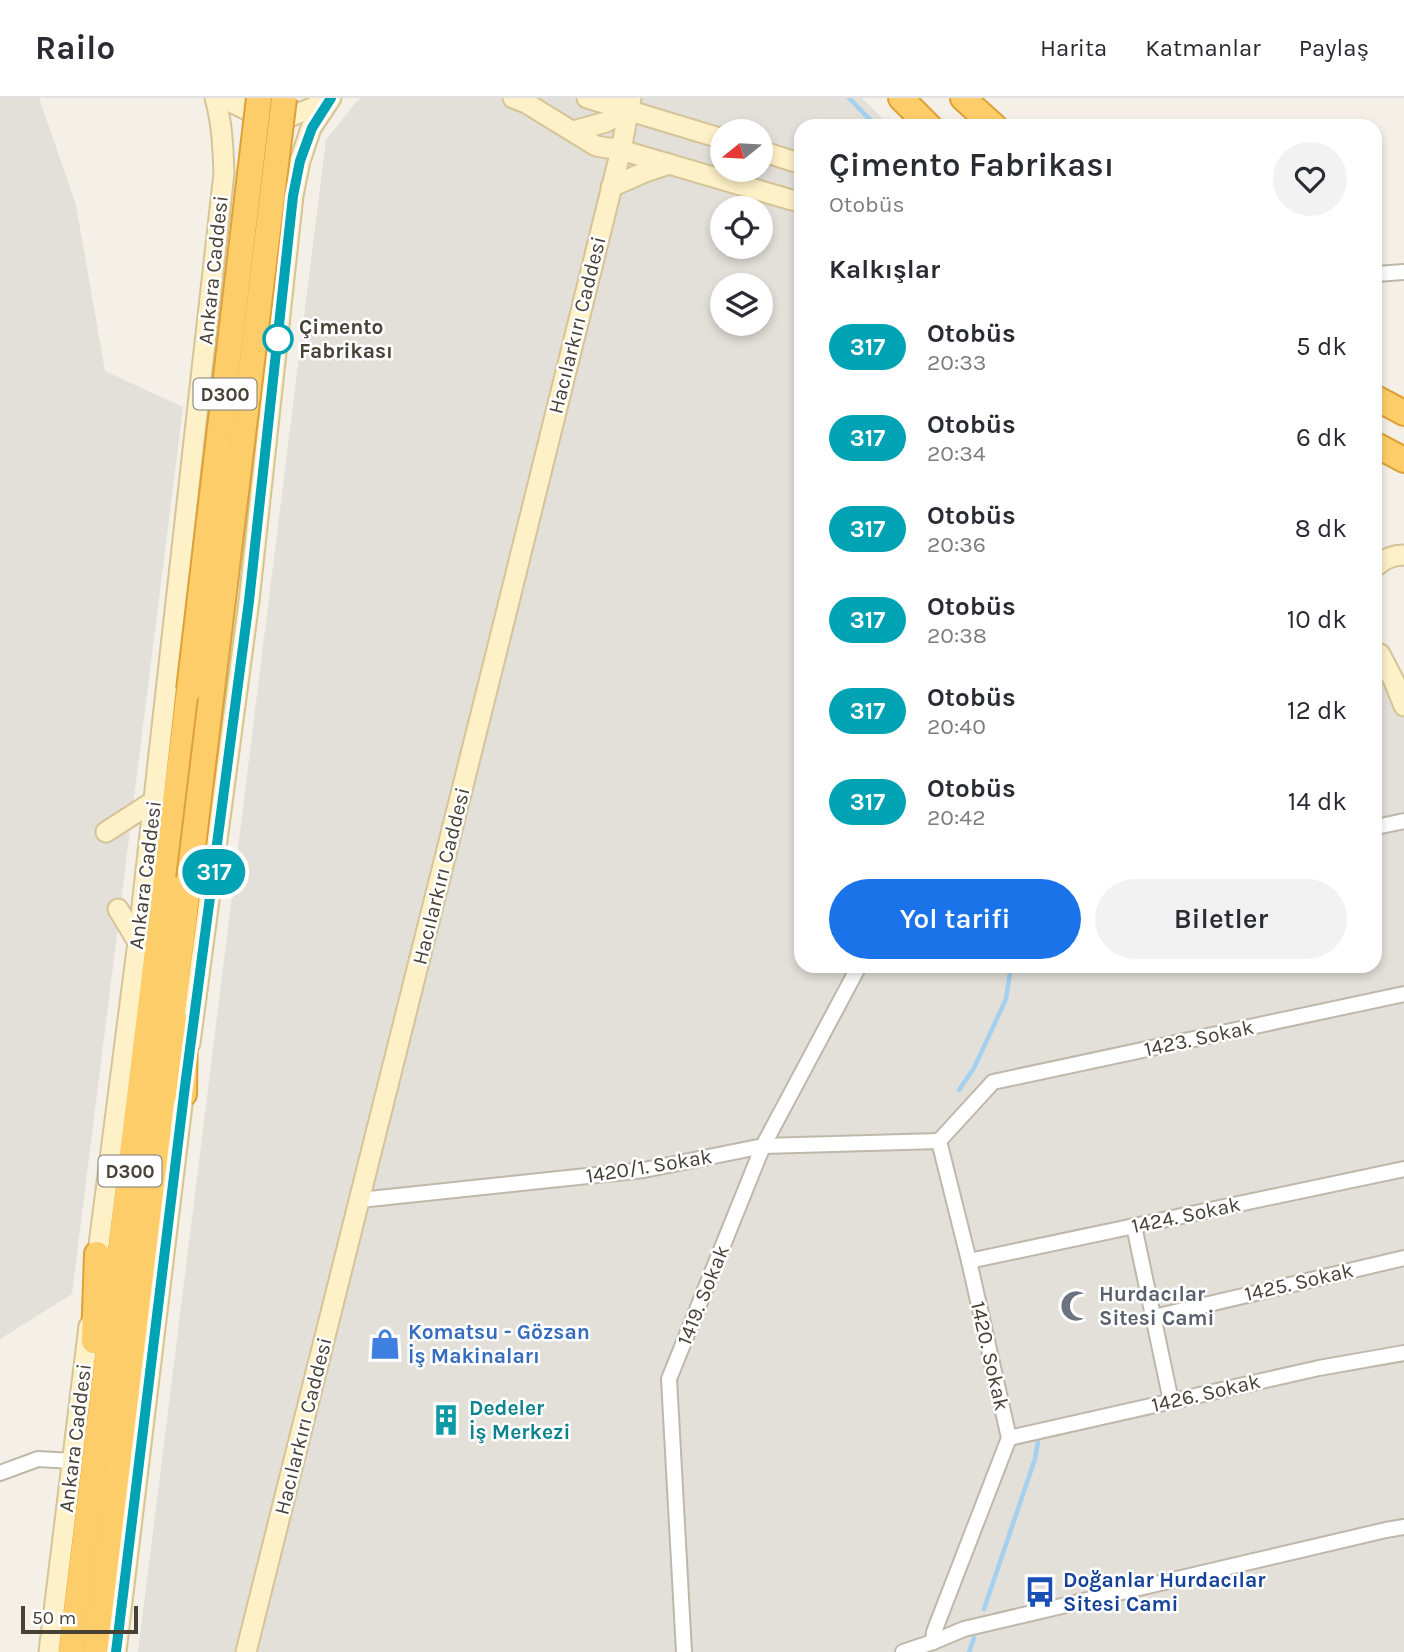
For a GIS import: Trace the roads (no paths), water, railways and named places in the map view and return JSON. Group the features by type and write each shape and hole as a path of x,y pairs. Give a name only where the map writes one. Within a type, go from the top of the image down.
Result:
{"highway":[{"name":"Ankara Caddesi","path":"71,1652 260,98"},
{"name":"D300","path":"95,1652 284,98"},
{"path":"901,98 922,119"},
{"path":"963,98 986,119"},
{"path":"1382,401 1404,412"},
{"path":"1382,447 1404,460"},
{"path":"184,1094 189,879"},
{"path":"89,1501 97,1254"}],"main road":[{"name":"Ankara Caddesi","path":"49,1652 138,942 224,173 223,142 215,98"},
{"path":"225,98 253,113 289,117 329,98"},
{"path":"116,1652 184,1094 249,601 293,196 300,161 312,128 329,98"},
{"path":"513,98 526,103 596,146 621,149 794,201"},
{"path":"587,98 629,104 710,134"},
{"path":"573,131 606,122 629,104"},
{"name":"Hacılarkırı Caddesi","path":"246,1652 621,149 629,104"},
{"path":"774,155 794,161"},
{"path":"611,187 669,164"},
{"path":"1382,554 1402,555"},
{"path":"1382,561 1402,555"},
{"path":"1382,654 1404,661"},
{"path":"1382,659 1404,706"},
{"path":"106,832 154,801"},
{"path":"118,909 138,942"}],"street":[{"path":"1382,274 1404,272"},
{"path":"1382,826 1404,821"},
{"name":"1419. Sokak","path":"684,1652 669,1379 764,1146 855,973"},
{"name":"1423. Sokak","path":"939,1141 993,1082 1404,994"},
{"name":"1420/1. Sokak","path":"359,1200 644,1170 764,1146 939,1141"},
{"name":"1420. Sokak","path":"933,1642 934,1632 1009,1438 939,1141"},
{"name":"1424. Sokak","path":"969,1261 1404,1169"},
{"path":"1134,1226 1171,1401"},
{"name":"1425. Sokak","path":"1154,1317 1404,1258"},
{"name":"1426. Sokak","path":"1009,1438 1320,1368 1404,1353"},
{"path":"0,1473 38,1459 73,1461"},
{"path":"903,1652 964,1629 1404,1527"}],"waterway":[{"path":"849,98 869,119"},
{"path":"959,1090 974,1068 1006,999 1010,973"},
{"path":"984,1609 1035,1459 1038,1442"},
{"path":"969,1652 974,1638"}],"place":[{"name":"Çimento Fabrikası","path":"278,339"},
{"name":"Hurdacılar Sitesi Cami","path":"1076,1306"},
{"name":"Komatsu - Gözsan İş Makinaları","path":"385,1344"},
{"name":"Dedeler İş Merkezi","path":"446,1420"},
{"name":"Doğanlar Hurdacılar Sitesi Cami","path":"1040,1592"}]}
